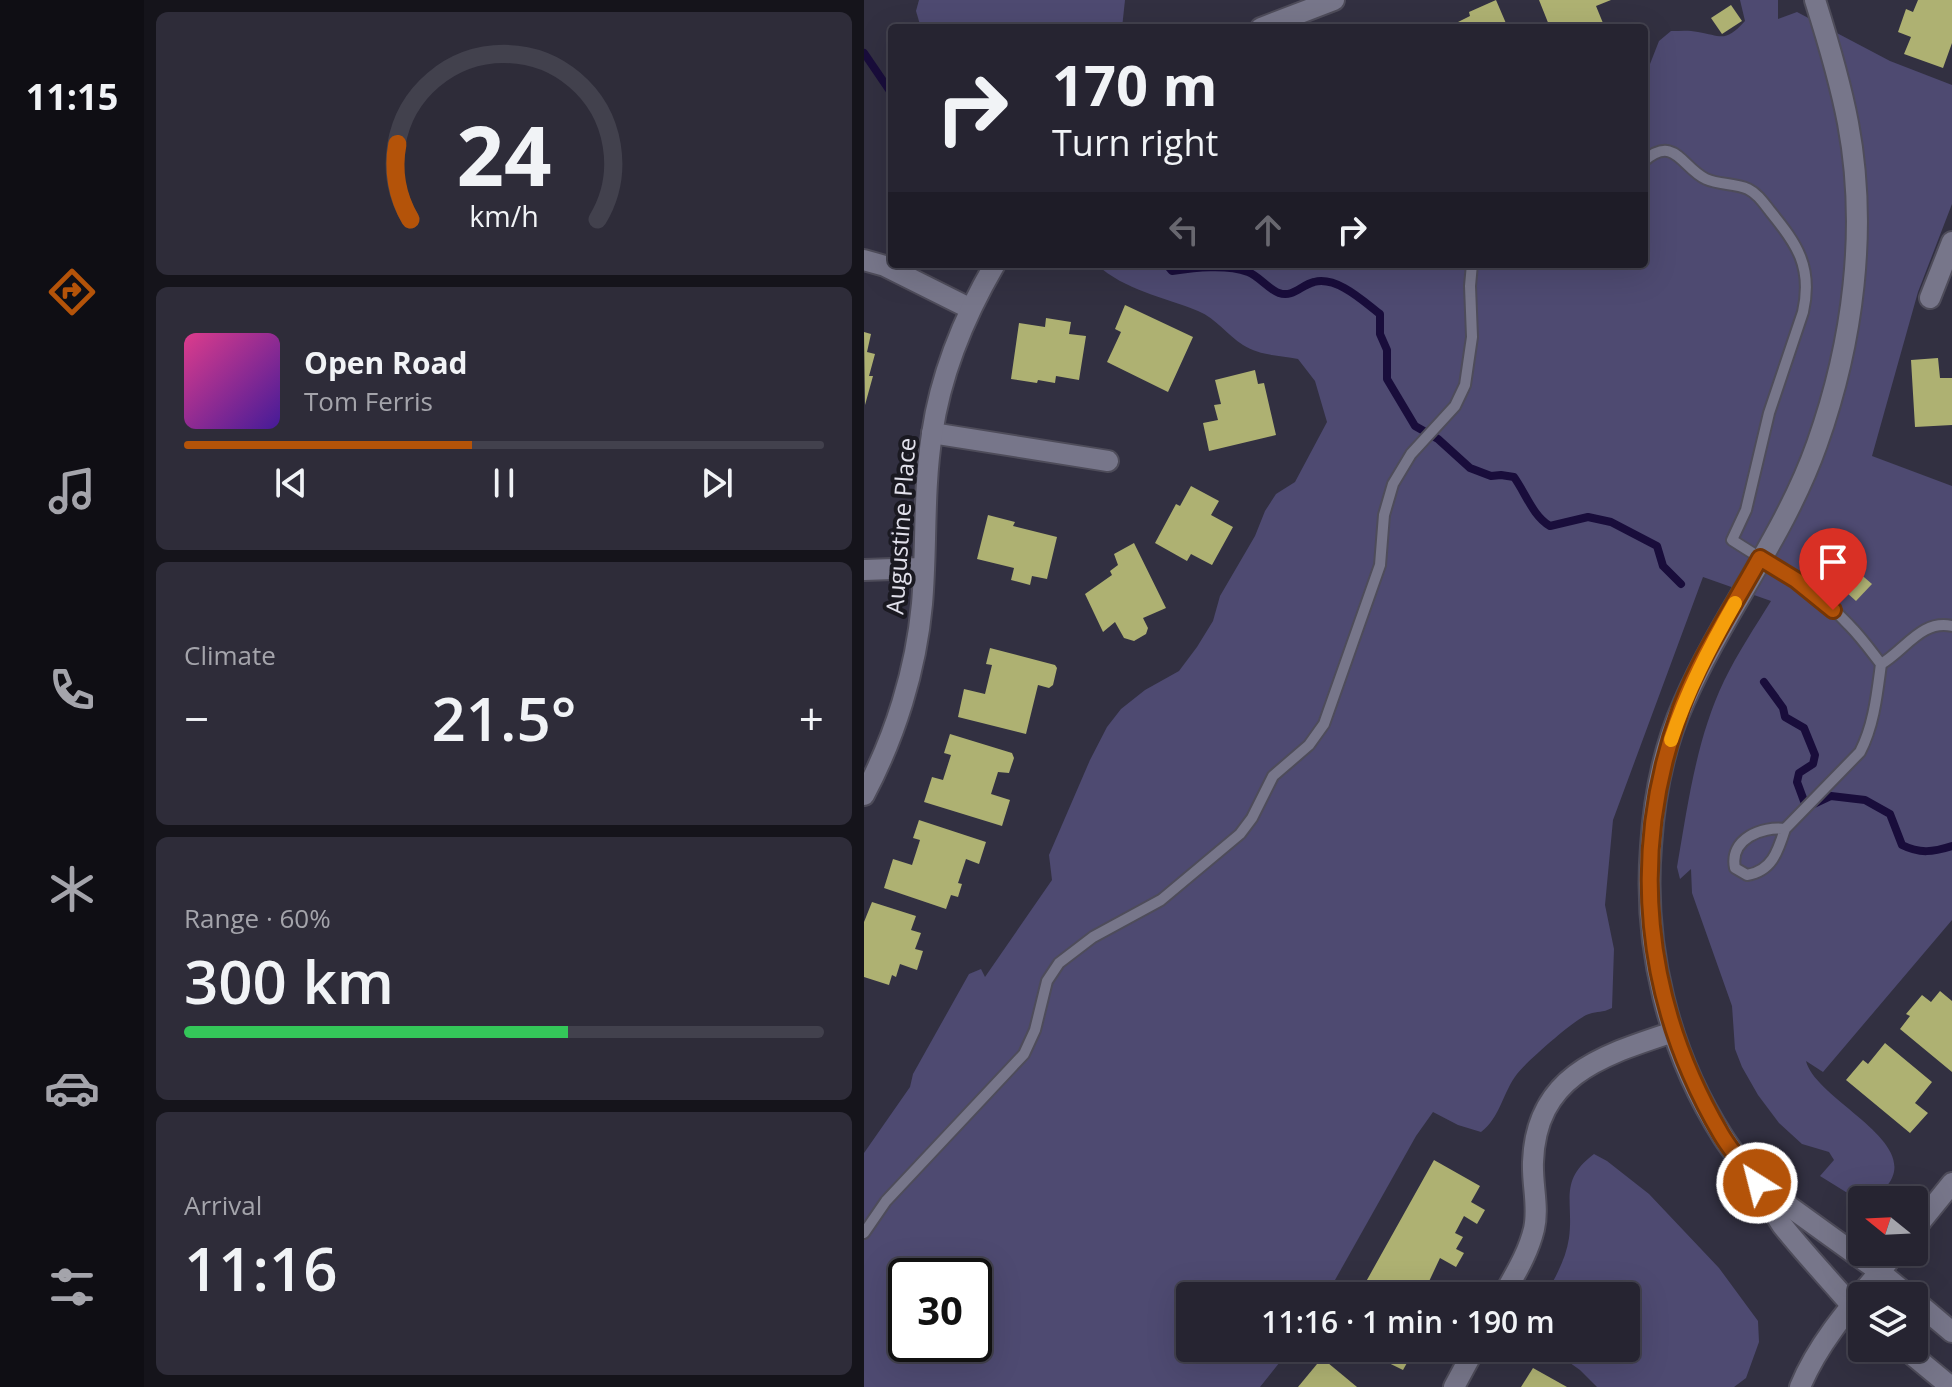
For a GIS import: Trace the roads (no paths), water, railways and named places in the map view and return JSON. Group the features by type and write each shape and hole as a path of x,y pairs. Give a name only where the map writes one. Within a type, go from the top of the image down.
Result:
{"street":[{"path":"1271,24 1334,0"},
{"path":"1815,0 1833,55 1849,125 1856,185 1856,254 1847,329 1825,420 1789,509 1702,661 1682,706 1664,762 1648,876 1652,934 1660,983 1673,1032 1697,1090 1723,1136 1781,1223 1848,1300"},
{"path":"1930,298 1952,242"},
{"path":"864,260 888,268"},
{"path":"889,268 969,308"},
{"name":"Augustine Place","path":"864,795 882,763 915,655 922,603 926,486 941,387 969,308 993,268"},
{"path":"932,433 1108,461"},
{"path":"864,570 922,568"},
{"path":"1511,1282 1527,1252 1535,1226 1537,1201 1533,1163 1536,1136 1545,1111 1561,1087 1583,1067 1608,1054 1673,1032"},
{"path":"1757,1183 1892,1282"},
{"path":"1928,1213 1952,1183"},
{"path":"1874,1282 1885,1266"},
{"path":"1928,1312 1952,1332"},
{"path":"1800,1387 1810,1362 1848,1320"},
{"path":"1454,1387 1467,1362"},
{"path":"1921,1362 1951,1387"}],"lane":[{"path":"1648,158 1660,151 1671,151 1706,179 1748,189 1758,195 1788,233 1800,254 1806,281 1803,312 1769,413 1746,510 1732,540 1796,580 1833,610 1850,625 1881,664"},
{"path":"864,1233 886,1201 1024,1054 1035,1030 1047,981 1059,963 1093,937 1161,900 1240,834 1252,818 1273,776 1317,737 1337,691 1380,565 1384,515 1393,484 1411,454 1447,416 1461,396 1469,368 1472,337 1472,268"},
{"path":"1790,826 1766,829 1747,838 1735,852 1735,868 1747,875 1764,870 1777,853 1790,826 1860,752 1867,739 1876,703 1881,664 1926,629 1935,625 1952,626"}],"waterway":[{"path":"864,53 888,88"},
{"path":"1169,268 1172,271 1200,268"},
{"path":"1230,268 1252,274 1284,294 1323,281 1349,291 1380,314 1380,334 1387,350 1387,379 1415,426 1438,439 1470,468 1491,476 1514,477 1534,511 1550,526 1588,517 1611,522 1657,546 1663,566 1681,584"},
{"path":"1764,682 1783,708 1785,717 1804,728 1815,755 1813,764 1799,773 1797,782 1804,801 1814,804 1831,796 1865,800 1890,814 1902,845 1927,851 1952,846"}]}
